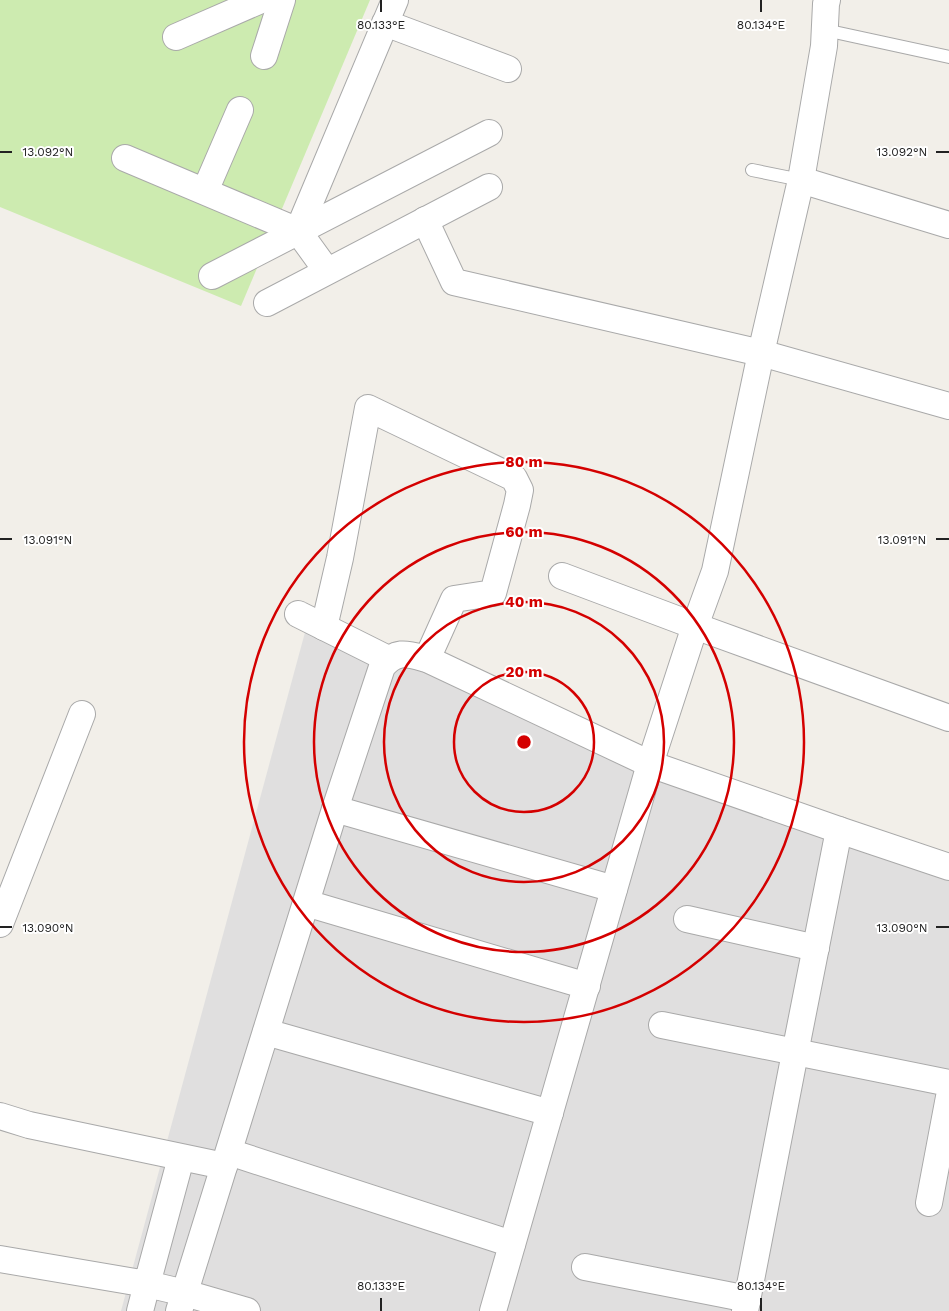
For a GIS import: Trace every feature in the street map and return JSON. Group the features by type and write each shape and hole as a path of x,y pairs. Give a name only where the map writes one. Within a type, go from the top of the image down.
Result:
{"street":[{"path":"176,37 261,0"},
{"path":"264,56 282,0"},
{"path":"493,1311 650,764 694,626 715,571 761,353 801,180 820,74 827,0"},
{"path":"298,231 390,11 508,69"},
{"path":"205,191 240,110"},
{"path":"212,276 488,133"},
{"path":"125,158 298,231 327,271"},
{"path":"801,180 949,225"},
{"path":"267,303 489,187"},
{"path":"425,220 454,282 761,353 949,406"},
{"path":"324,627 340,558 368,408 514,478 520,490 494,593 454,599 427,659"},
{"path":"562,576 949,718"},
{"path":"298,614 388,659"},
{"path":"182,1302 335,809 382,667 388,659 406,654 427,659 650,764 949,867"},
{"path":"0,924 82,714"},
{"path":"335,809 614,889"},
{"path":"586,1267 747,1305 794,1053 839,830"},
{"path":"306,903 587,986"},
{"path":"686,920 816,948"},
{"path":"662,1025 949,1083"},
{"path":"266,1032 550,1113"},
{"path":"929,1202 943,1162 949,1097"},
{"path":"0,1116 29,1125 181,1158 226,1159 512,1244"},
{"path":"140,1311 181,1158"},
{"path":"0,1259 147,1284 182,1302 246,1311"}],"lane":[{"path":"824,30 949,57"},
{"path":"752,170 801,180"}],"shaded area":[{"path":"307,625 949,865 949,1311 121,1311"}],"green space":[{"path":"0,0 370,0 241,306 0,207"}]}
